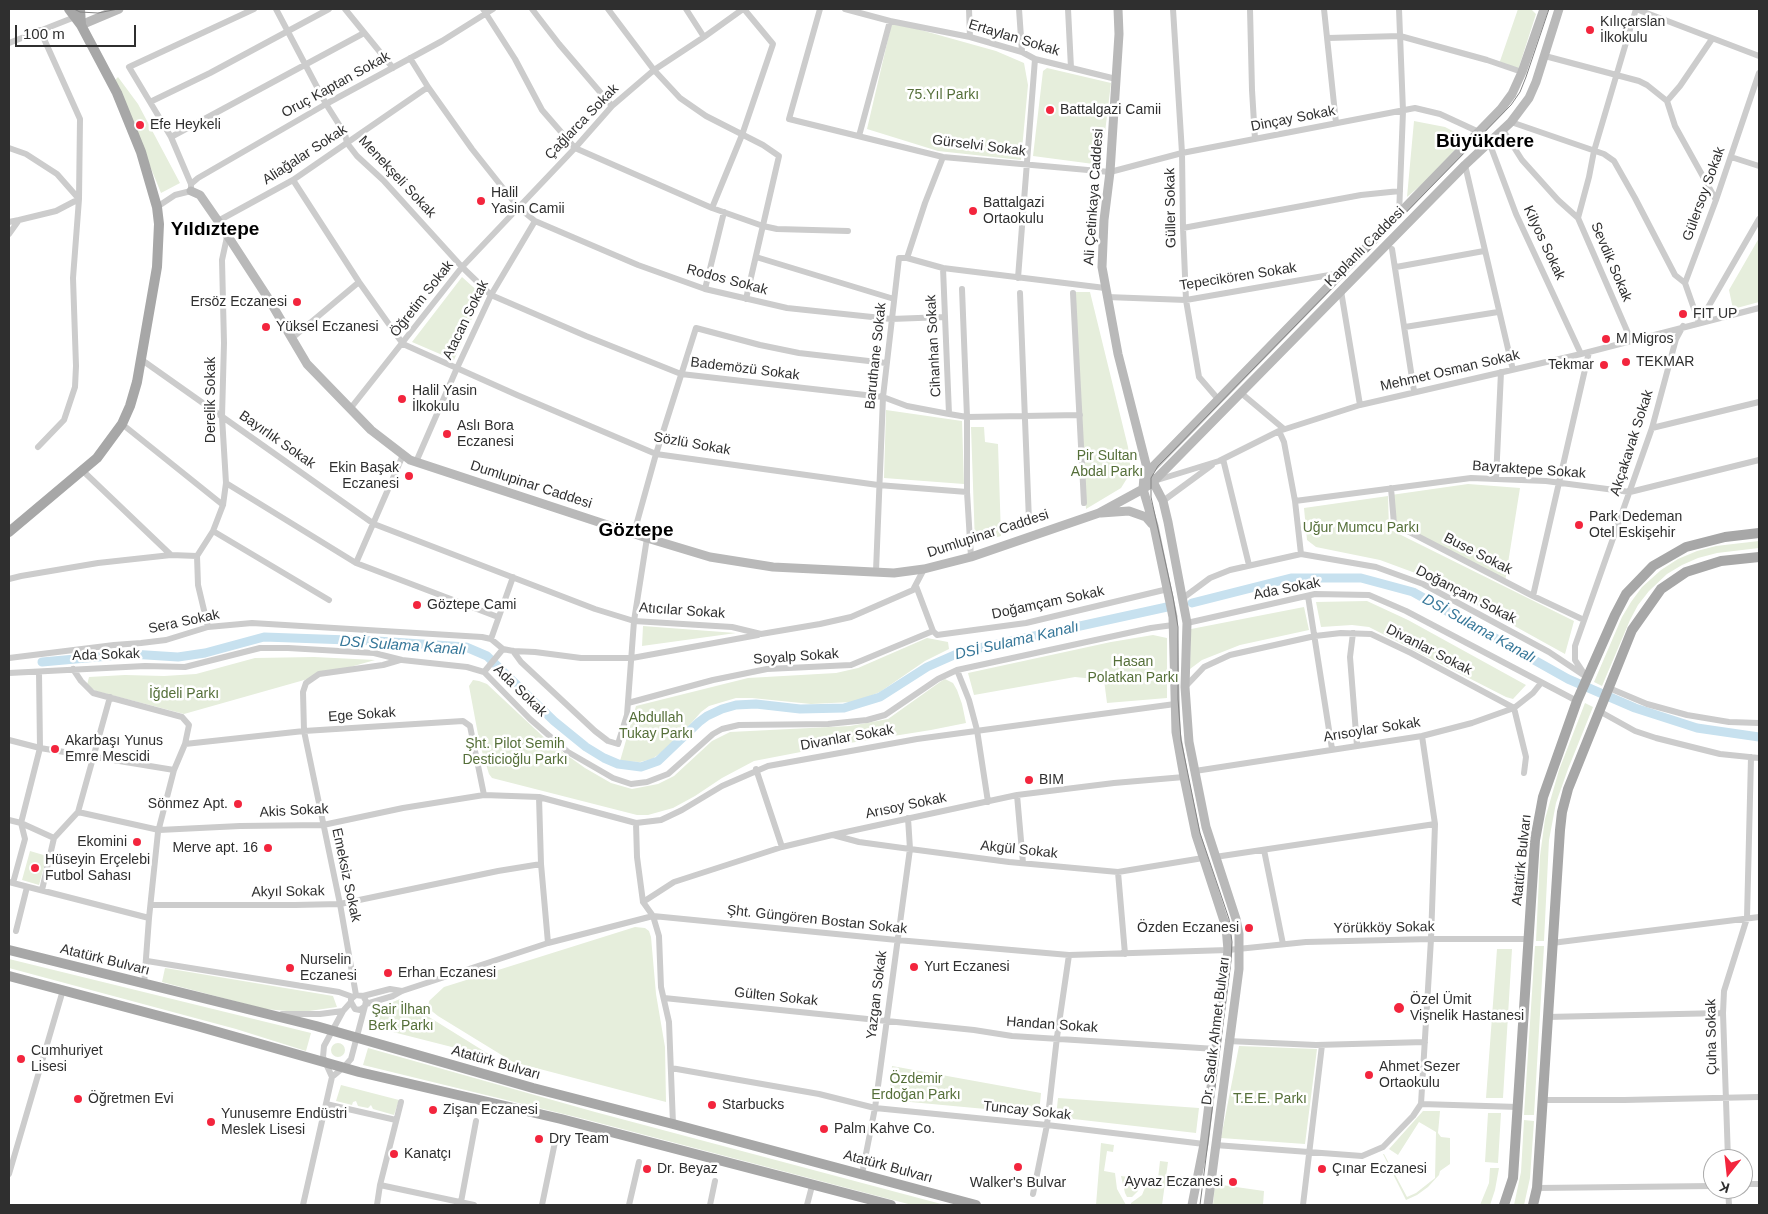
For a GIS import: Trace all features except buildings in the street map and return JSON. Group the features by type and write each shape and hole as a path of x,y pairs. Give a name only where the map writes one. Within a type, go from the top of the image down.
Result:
{"main road":[{"path":"9,532 97,458 122,424 137,382 142,360 159,247 157,208 138,144 116,93 76,15 119,9"},
{"name":"Ali Çetinkaya Caddesi","path":"1118,9 1119,34 1102,267 1118,354 1148,472 1153,482"},
{"name":"Kaplanlı Caddesi","path":"1148,472 1501,110 1512,94 1522,72 1544,9"},
{"name":"Kaplanlı Caddesi","path":"1143,489 1153,482 1465,165 1511,122 1529,98 1560,9"},
{"name":"Dumlupinar Caddesi","path":"191,188 200,195 218,221 268,298 306,364 371,430 403,455 416,462 646,538 710,557 773,567 894,573 924,569 971,557 1099,513 1143,489"},
{"path":"1143,489 1144,476 1148,472"},
{"name":"Dr. Sadık Ahmet Bulvarı","path":"1153,482 1162,501 1168,522 1187,623 1185,687 1189,742 1206,826 1236,919 1240,949 1208,1205"},
{"name":"Dr. Sadık Ahmet Bulvarı","path":"1143,489 1154,526 1173,621 1174,704 1176,732 1184,777 1196,835 1226,927 1228,950 1204,1144 1191,1205"},
{"path":"1099,513 1129,511 1146,517 1154,526"},
{"name":"Atatürk Bulvarı","path":"1504,1205 1513,1178 1535,840 1543,797 1578,701 1626,594 1653,566 1686,547 1725,537 1759,533"},
{"path":"1534,1205 1537,1188 1562,812 1568,789 1632,630 1660,590 1686,572 1721,561 1759,557"},
{"name":"Atatürk Bulvarı","path":"9,950 356,1037 533,1088 976,1205"},
{"path":"9,976 197,1026 326,1063 598,1129 891,1205"},
{"path":"1537,1188 1539,1205"}],"street":[{"path":"191,188 171,137 129,67 254,9"},
{"name":"Menekşeli Sokak","path":"276,9 326,104 345,134 348,143 462,267 492,295"},
{"path":"150,102 210,73 329,9"},
{"path":"345,9 392,68"},
{"name":"Oruç Kaptan Sokak","path":"157,208 175,195 191,188 198,178 326,104 442,41 485,11 493,9"},
{"path":"532,9 612,106"},
{"path":"608,9 654,70 680,98 706,116 763,145 780,156 746,299"},
{"path":"686,9 704,37"},
{"path":"712,208 742,135 773,44 743,9"},
{"name":"Çağlarca Sokak","path":"518,207 575,148 612,106 654,70 743,9"},
{"name":"Gürselvi Sokak","path":"820,9 789,120 943,157 1110,172"},
{"name":"Ertaylan Sokak","path":"846,9 890,21 970,37 1022,52 1035,59 1116,79"},
{"path":"969,9 970,37"},
{"path":"1019,9 1022,52"},
{"path":"1068,9 1071,68"},
{"name":"Güller Sokak","path":"1173,9 1182,153 1186,300 1199,377 1218,399"},
{"path":"1250,9 1255,139"},
{"path":"1324,9 1336,123"},
{"path":"1399,9 1403,110 1399,215"},
{"path":"1578,218 1590,177 1594,151 1636,9 1759,56"},
{"path":"485,11 515,59 542,110 575,148 712,208 763,226 777,229 848,231"},
{"path":"9,44 76,15"},
{"path":"859,136 890,21"},
{"path":"38,447 64,420 75,387 73,278 79,199 80,119 40,30"},
{"path":"171,137 364,33"},
{"path":"1328,38 1400,36 1487,60 1522,72"},
{"path":"1667,101 1680,86 1712,39"},
{"path":"1545,56 1639,81 1667,101 1675,126 1716,200"},
{"name":"Rodos Sokak","path":"410,58 472,149 518,207 535,221 638,266 705,289 746,299 787,308 891,319 945,317"},
{"path":"1018,278 1035,59"},
{"name":"Gülersoy Sokak","path":"1685,283 1716,200 1759,73"},
{"name":"Aliağalar Sokak","path":"218,221 292,180 428,87"},
{"name":"Dinçay Sokak","path":"1110,172 1182,153 1415,108 1440,114 1479,132"},
{"path":"1511,122 1604,154 1614,161 1636,198 1675,275 1685,283 1699,323"},
{"name":"Sevdik Sokak","path":"1503,130 1522,160 1558,200 1578,218 1631,340"},
{"name":"Kilyos Sokak","path":"1489,142 1516,214 1581,354"},
{"path":"9,148 26,154 57,174 79,199"},
{"name":"Baruthane Sokak","path":"876,572 883,397 899,258 907,258 943,157"},
{"path":"1731,157 1759,166"},
{"path":"1465,165 1513,370"},
{"path":"292,180 359,282 403,344"},
{"path":"1183,228 1361,195 1400,191"},
{"path":"9,222 56,211 79,199"},
{"name":"Öğretim Sokak","path":"350,409 462,267 518,207"},
{"path":"705,289 724,212"},
{"path":"1699,323 1759,219"},
{"path":"9,234 19,220"},
{"name":"Atacan Sokak","path":"416,462 457,368 492,295 535,221"},
{"name":"Derelik Sokak","path":"197,556 212,531 223,505 226,483 222,417 224,343 222,260 227,237"},
{"path":"1392,249 1414,391"},
{"path":"1396,267 1484,251"},
{"path":"756,257 894,299"},
{"path":"907,258 943,268 1105,288"},
{"name":"Cihanhan Sokak","path":"943,268 950,414 967,418 1080,415"},
{"name":"Tepecikören Sokak","path":"1107,298 1186,300 1342,273"},
{"path":"291,339 359,282"},
{"path":"962,289 967,418 967,492 971,557"},
{"path":"1341,291 1360,405"},
{"path":"1020,293 1029,521"},
{"path":"1073,293 1084,502"},
{"name":"Bademözü Sokak","path":"492,295 586,336 682,374 883,397 907,406 950,414"},
{"name":"Mehmet Osman Sokak","path":"1153,482 1220,460 1282,430 1360,405 1581,354 1683,326 1759,308"},
{"path":"1405,327 1498,312"},
{"name":"Akçakavak Sokak","path":"1587,679 1575,660 1575,646 1652,428 1676,339 1683,326"},
{"path":"634,533 656,454 696,328 799,353 886,363"},
{"name":"Sözlü Sokak","path":"403,344 656,454 878,485 967,492"},
{"path":"1533,596 1588,352"},
{"name":"Bayırlık Sokak","path":"142,360 374,524"},
{"path":"1496,479 1501,372"},
{"path":"1241,393 1282,430 1295,501 1301,554"},
{"path":"1652,428 1759,402"},
{"path":"122,424 223,505"},
{"path":"356,563 403,455"},
{"path":"1162,501 1220,460 1249,565"},
{"name":"Bayraktepe Sokak","path":"1295,501 1471,478 1559,483 1630,492 1759,460"},
{"path":"83,471 171,554"},
{"path":"226,483 356,563 498,617"},
{"name":"Buse Sokak","path":"1391,488 1394,524 1533,596 1584,620"},
{"name":"Atıcılar Sokak","path":"374,524 595,609 634,621 732,627 761,634 851,617 913,590 916,586"},
{"path":"212,531 328,600"},
{"path":"512,651 559,699 595,731 608,741 618,744 627,715 634,621 646,538"},
{"path":"9,579 98,562 171,554 197,556 198,585 208,627"},
{"name":"Doğançam Sokak","path":"1183,598 1210,578 1230,570 1301,554 1376,567 1423,584 1549,652 1587,679"},
{"path":"924,569 916,586 933,631"},
{"path":"513,576 491,639 502,650 580,658 632,658 761,634"},
{"name":"Doğamçam Sokak","path":"933,631 937,635 1026,623 1168,589"},
{"name":"Ada Sokak","path":"1187,623 1315,594 1369,595 1406,611 1540,683 1578,701"},
{"path":"1308,596 1332,750"},
{"name":"Ada Sokak","path":"9,673 145,666 185,667 260,648 374,653 402,660 486,670 530,719 568,752 613,778 631,784 647,782 668,774 713,734 722,729 739,725 828,724 867,720 884,715 938,678 957,670 1151,628 1173,621"},
{"name":"Sera Sokak","path":"9,658 166,640 208,627 252,623 491,639"},
{"name":"Soyalp Sokak","path":"628,703 712,680 767,669 851,664 933,631"},
{"path":"1353,633 1350,657 1358,746"},
{"name":"Divanlar Sokak","path":"1185,687 1204,667 1230,655 1315,636 1353,633 1370,634 1411,653 1514,708"},
{"path":"486,670 502,650"},
{"name":"Emeksiz Sokak","path":"365,1005 356,998 340,904 304,731 303,692 306,683 319,674 383,665 402,660"},
{"path":"73,669 81,681 93,693 182,717 189,725 185,744 174,770 159,830 144,985"},
{"path":"957,670 969,700 977,730 988,802"},
{"path":"39,672 40,748 21,823 25,839 11,882 149,918"},
{"name":"Arısoylar Sokak","path":"1195,771 1422,736 1472,723 1514,708 1533,693 1540,683"},
{"path":"1609,688 1646,704 1687,715 1729,722 1759,723"},
{"path":"42,890 54,838 78,812 110,697"},
{"name":"Divanlar Sokak","path":"539,797 636,823 661,820 722,786 768,766 851,750 977,730 1174,704"},
{"path":"1514,708 1526,757 1524,773"},
{"path":"1599,710 1634,731 1656,738 1720,754 1759,758"},
{"name":"Ege Sokak","path":"185,744 304,731 463,721 470,726 484,795"},
{"path":"1215,1145 1362,1156 1376,1152 1383,1147 1421,1104 1431,939 1435,824 1422,736"},
{"path":"9,740 40,748 174,770"},
{"name":"Çuha Sokak","path":"1728,1149 1723,1013 1724,991 1748,918 1752,758"},
{"path":"756,770 782,847"},
{"name":"Arısoy Sokak","path":"643,902 674,882 782,847 832,835 1017,795 1184,777"},
{"name":"Akis Sokak","path":"78,812 159,830 240,826 323,825 403,808 484,795 539,797"},
{"path":"1017,795 1023,863"},
{"path":"539,797 541,864 548,943"},
{"name":"Yazgan Sokak","path":"862,1174 875,1108 910,849 908,818"},
{"path":"9,820 21,823 54,838"},
{"path":"636,823 637,857 643,902 653,916 659,936 661,987 669,1022 673,1124"},
{"path":"1215,857 1435,824"},
{"name":"Akgül Sokak","path":"832,835 858,842 910,849 1118,872 1203,858"},
{"path":"1264,850 1283,944"},
{"name":"Akyıl Sokak","path":"151,904 295,906 340,904 498,871 541,864"},
{"path":"1118,872 1125,954"},
{"path":"16,931 27,887"},
{"name":"Şht. Güngören Bostan Sokak","path":"402,991 548,943 653,916 1070,955 1240,949"},
{"path":"1552,943 1759,917"},
{"name":"Yörükköy Sokak","path":"1240,949 1283,944 1528,938"},
{"path":"1033,1194 1047,1125 1057,1037 1070,955"},
{"path":"147,962 339,992 356,998"},
{"path":"303,1205 332,1077 323,1057 324,1046 343,1011 356,998 390,989 402,991"},
{"path":"9,1174 63,990"},
{"path":"356,998 353,1007 357,1010 402,991"},
{"name":"Gülten Sokak","path":"664,998 886,1022"},
{"path":"332,1077 351,1059 365,1005"},
{"path":"266,1014 320,1014 343,1011"},
{"path":"1547,1017 1723,1013"},
{"name":"Handan Sokak","path":"886,1022 974,1030 1012,1036 1057,1037 1216,1049"},
{"path":"1228,1042 1322,1044 1425,1042"},
{"path":"1303,1205 1322,1044"},
{"name":"Tuncay Sokak","path":"671,1068 819,1094 875,1108 1047,1125 1204,1144"},
{"path":"1543,1100 1759,1097"},
{"path":"377,1205 380,1185 401,1102"},
{"path":"326,1104 396,1120"},
{"path":"1421,1104 1518,1107"},
{"path":"461,1202 476,1122"},
{"path":"542,1205 555,1142"},
{"path":"629,1205 639,1162"},
{"path":"710,1205 715,1181"},
{"path":"380,1185 474,1205"},
{"path":"807,1205 812,1186"},
{"path":"1537,1188 1703,1186"}],"green space":[{"path":"1518,9 1531,9 1536,14 1518,70 1499,64"},
{"name":"75.Yıl Parkı","path":"892,22 996,51 1024,63 1028,85 1021,160 938,151 867,129"},
{"path":"1047,68 1111,83 1101,165 1033,156 1043,71"},
{"path":"118,77 138,104 180,183 161,193 115,80"},
{"path":"1414,121 1445,127 1466,138 1426,181 1407,197"},
{"path":"1759,238 1759,302 1733,309 1729,290"},
{"path":"462,277 482,295 454,360 412,342"},
{"name":"Pir Sultan Abdal Parkı","path":"1075,292 1090,292 1128,447 1131,472 1121,488 1086,509"},
{"path":"886,410 962,421 964,484 884,478"},
{"path":"971,427 984,427 985,442 998,444 1001,536 975,544"},
{"path":"1468,484 1520,488 1505,582 1394,524 1391,495"},
{"name":"Uğur Mumcu Parkı","path":"1388,496 1389,529 1574,621 1565,654 1426,577 1380,560 1316,547 1307,540 1304,508"},
{"path":"1759,541 1759,548 1717,553 1698,558 1667,574 1649,591 1638,605 1602,686 1594,682 1622,617 1642,587 1661,570 1678,559 1697,551 1716,546"},
{"path":"1367,601 1408,620 1526,685 1513,699 1369,627 1352,625 1321,627 1316,602"},
{"path":"1304,607 1309,630 1240,645 1202,660 1190,669 1191,629"},
{"path":"643,626 736,633 642,646"},
{"name":"Hasan Polatkan Parkı","path":"1153,635 1167,638 1167,698 1107,703 1104,680 1075,677 974,695 968,673 1111,642"},
{"name":"Abdullah Tukay Parkı","path":"927,638 948,642 949,649 925,661 880,692 852,702 811,704 736,698 709,706 701,712 672,745 652,759 640,762 620,761 636,706 748,678 836,673 858,668"},
{"name":"İğdeli Parkı","path":"314,657 375,660 184,714 96,691 87,685 89,677 196,674 255,658"},
{"name":"Şht. Pilot Semih Desticioğlu Parkı","path":"945,679 953,683 957,690 966,723 754,761 673,808 648,815 637,815 492,778 480,745 469,686 473,680 487,684 551,744 585,768 611,783 632,789 658,784 674,776 712,741 730,732 850,726 888,719"},
{"path":"1585,703 1593,707 1556,803 1549,840 1544,941 1536,941 1540,856 1545,819 1559,770"},
{"name":"Hüseyin Erçelebi Futbol Sahası","path":"30,851 47,856 39,885 22,880"},
{"path":"635,927 645,928 649,931 651,937 656,994 665,1047 666,1102 513,1062 428,1008 429,1001 444,987"},
{"path":"1535,946 1544,946 1534,1115 1524,1115"},
{"path":"1497,949 1512,949 1503,1098 1486,1098"},
{"path":"9,959 311,1033 306,1051 236,1029 9,968"},
{"path":"165,968 333,996 337,1007 309,1011 265,1009 162,982"},
{"name":"Şair İlhan Berk Parkı","path":"400,999 495,1058 385,1030 380,1024 379,1016 383,1006"},
{"path":"335,1043 341,1043 345,1050 341,1057 335,1057 331,1053 331,1047"},
{"name":"T.E.E. Parkı","path":"1239,1046 1317,1049 1305,1144 1221,1138"},
{"path":"368,1048 595,1112 945,1205 912,1205 584,1119 363,1065"},
{"name":"Özdemir Erdoğan Parkı","path":"892,1066 1041,1093 1039,1114 889,1100"},
{"path":"341,1085 399,1100 394,1115 373,1109 371,1105 368,1108 358,1106 356,1101 352,1105 336,1101"},
{"path":"1058,1098 1199,1108 1196,1133 1056,1117"},
{"path":"1423,1111 1440,1111 1438,1133 1441,1137 1450,1138 1450,1164 1440,1171 1439,1175 1428,1187 1406,1200 1383,1154 1407,1197 1416,1193 1435,1178 1436,1132 1419,1122 1398,1155 1389,1149"},
{"path":"1488,1113 1501,1113 1498,1163 1485,1162"},
{"path":"1524,1120 1534,1121 1530,1178 1524,1205 1514,1205 1521,1172"},
{"path":"1101,1143 1114,1145 1113,1152 1107,1151 1104,1171 1115,1173 1117,1189 1126,1205 1096,1205"},
{"path":"1160,1161 1168,1162 1162,1205 1131,1205 1142,1195 1149,1178 1158,1179"},
{"path":"1490,1168 1499,1168 1495,1190 1490,1205 1480,1205 1489,1183"},
{"path":"1121,1176 1142,1179 1138,1191 1132,1197 1127,1197"},
{"path":"1215,1184 1264,1191 1263,1205 1213,1205"}],"waterway":[{"name":"DSİ Sulama Kanalı","path":"1192,603 1291,578 1361,578 1413,592 1568,679 1635,708 1697,728 1759,737"},
{"name":"DSİ Sulama Kanalı","path":"42,662 131,654 178,657 205,653 264,637 377,641 466,647 487,656 554,721 586,747 618,764 641,767 658,761 699,722 722,709 736,705 756,704 800,709 844,708 880,697 927,667 961,652 1167,607"}],"tram line":[{"path":"74,9 80,12 98,13 118,9"},
{"path":"1200,1205 1232,942 1229,919 1200,833 1181,740 1178,699 1178,627 1151,497 1151,478 1158,466 1511,105 1520,92 1526,77 1549,9"}],"place":[{"name":"Kılıçarslan İlkokulu","path":"1590,30"},
{"name":"Battalgazi Camii","path":"1050,110"},
{"name":"Efe Heykeli","path":"140,125"},
{"name":"Halil Yasin Camii","path":"481,201"},
{"name":"Battalgazi Ortaokulu","path":"973,211"},
{"name":"Ersöz Eczanesi","path":"297,302"},
{"name":"FIT UP","path":"1683,314"},
{"name":"Yüksel Eczanesi","path":"266,327"},
{"name":"M Migros","path":"1606,339"},
{"name":"TEKMAR","path":"1626,362"},
{"name":"Tekmar","path":"1604,365"},
{"name":"Halil Yasin İlkokulu","path":"402,399"},
{"name":"Aslı Bora Eczanesi","path":"447,434"},
{"name":"Ekin Başak Eczanesi","path":"409,476"},
{"name":"Park Dedeman Otel Eskişehir","path":"1579,525"},
{"name":"Göztepe Cami","path":"417,605"},
{"name":"Akarbaşı Yunus Emre Mescidi","path":"55,749"},
{"name":"BIM","path":"1029,780"},
{"name":"Sönmez Apt.","path":"238,804"},
{"name":"Ekomini","path":"137,842"},
{"name":"Merve apt. 16","path":"268,848"},
{"name":"Hüseyin Erçelebi Futbol Sahası","path":"35,868"},
{"name":"Özden Eczanesi","path":"1249,928"},
{"name":"Yurt Eczanesi","path":"914,967"},
{"name":"Nurselin Eczanesi","path":"290,968"},
{"name":"Erhan Eczanesi","path":"388,973"},
{"name":"Özel Ümit Vişnelik Hastanesi","path":"1399,1008"},
{"name":"Cumhuriyet Lisesi","path":"21,1059"},
{"name":"Ahmet Sezer Ortaokulu","path":"1369,1075"},
{"name":"Öğretmen Evi","path":"78,1099"},
{"name":"Starbucks","path":"712,1105"},
{"name":"Zişan Eczanesi","path":"433,1110"},
{"name":"Yunusemre Endüstri Meslek Lisesi","path":"211,1122"},
{"name":"Palm Kahve Co.","path":"824,1129"},
{"name":"Dry Team","path":"539,1139"},
{"name":"Kanatçı","path":"394,1154"},
{"name":"Walker's Bulvar","path":"1018,1167"},
{"name":"Dr. Beyaz","path":"647,1169"},
{"name":"Çınar Eczanesi","path":"1322,1169"},
{"name":"Ayvaz Eczanesi","path":"1233,1182"}],"district":[{"name":"Büyükdere","path":"1485,142"},
{"name":"Yıldıztepe","path":"215,230"},
{"name":"Göztepe","path":"636,531"}]}
